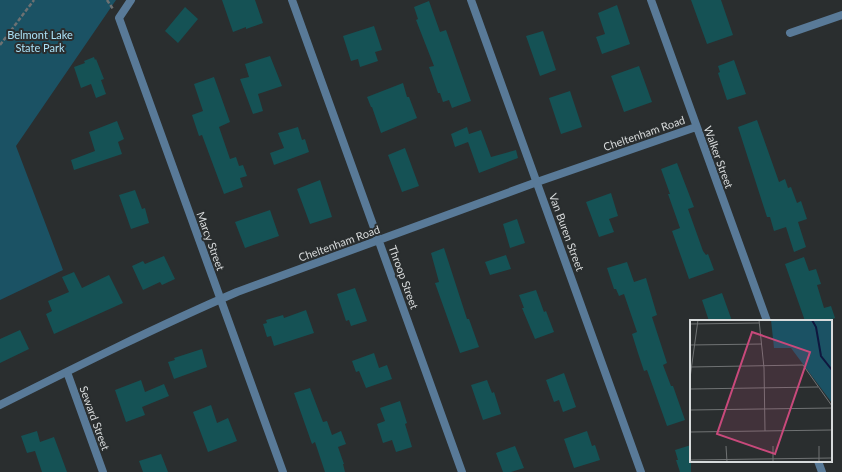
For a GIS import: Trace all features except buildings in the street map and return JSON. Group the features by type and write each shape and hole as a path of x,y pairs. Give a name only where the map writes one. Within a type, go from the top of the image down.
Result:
{"street":[{"name":"Marcy Street","path":"131,0 119,18 283,472"},
{"name":"Throop Street","path":"292,0 462,472"},
{"name":"Van Buren Street","path":"471,0 642,472"},
{"name":"Walker Street","path":"651,0 767,320"},
{"path":"790,33 842,15"},
{"name":"Cheltenham Road","path":"0,405 221,299 537,182 696,127"},
{"name":"Seward Street","path":"67,372 103,472"},
{"path":"818,462 822,472"}],"path":[{"path":"0,45 34,0"}],"green space":[{"name":"Belmont Lake State Park","path":"0,0 116,0 16,146 63,270 0,300"}]}
